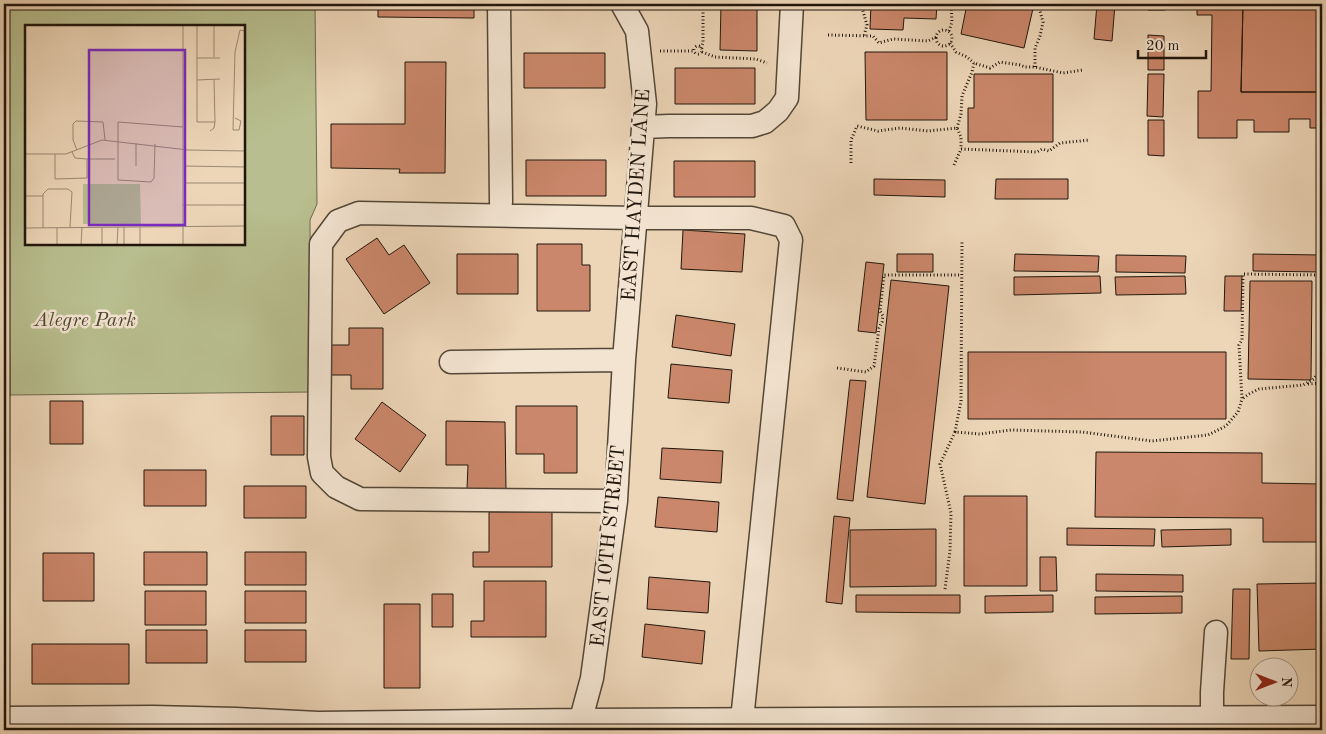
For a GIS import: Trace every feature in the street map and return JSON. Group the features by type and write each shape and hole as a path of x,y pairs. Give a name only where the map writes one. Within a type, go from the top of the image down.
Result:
{"street":[{"path":"498,4 501,202"},
{"name":"EAST HAYDEN LANE","path":"622,4 637,31 645,104 624,360"},
{"path":"643,127 752,126 765,122 778,111 787,98 792,4"},
{"path":"616,502 360,499 336,486 322,473 319,457 321,244 338,222 359,213 751,218 784,226 791,240 742,720"},
{"path":"451,362 624,360"},
{"name":"EAST 10TH STREET","path":"580,725 592,678 616,502 624,360"},
{"path":"1192,722 1212,692 1216,632"},
{"path":"4,718 152,724 236,719 318,727 580,725 742,720 1192,722 1322,716"}],"path":[{"path":"660,51 694,51 697,54 701,50 704,43 704,4"},
{"path":"861,4 867,26 864,36"},
{"path":"950,43 952,37 949,31 952,22 951,4"},
{"path":"1035,67 1035,48 1043,22 1040,11 1043,4"},
{"path":"828,35 873,36 879,43 893,39 928,41 936,37 941,30 949,31"},
{"path":"936,37 942,45 950,43"},
{"path":"950,43 956,52 974,63 990,68 1000,62 1063,73 1083,70"},
{"path":"694,51 695,47 698,46 701,50 715,57 756,59 788,72"},
{"path":"954,165 961,149 961,137 957,128 961,114 962,96 974,63"},
{"path":"851,163 851,140 857,126 878,131 900,128 928,131 957,128"},
{"path":"961,149 1037,152 1042,149 1048,151 1060,143 1090,140"},
{"path":"945,589 950,551 950,513 940,464 955,432 961,401 962,240"},
{"path":"955,432 980,434 1011,430 1082,432 1152,441 1208,435 1226,426 1238,412 1242,399 1239,345 1242,340 1242,274 1322,275"},
{"path":"837,368 866,372 874,366 879,328 883,316 880,311 884,275 961,275"},
{"path":"1242,399 1259,390 1303,385 1314,379 1322,367"},
{"path":"1308,384 1322,383"}],"green space":[{"name":"Alegre Park","path":"7,4 315,4 317,204 310,220 311,392 10,395"}],"building":[{"path":"378,4 474,4 474,18 378,17"},
{"path":"721,4 757,4 757,51 720,50"},
{"path":"871,4 937,4 936,19 904,18 903,30 870,29"},
{"path":"967,4 1034,4 1024,48 961,34"},
{"path":"1097,4 1115,4 1112,41 1094,39"},
{"path":"1148,4 1165,4 1165,10 1148,10"},
{"path":"1197,4 1243,4 1241,92 1322,92 1322,128 1310,128 1310,119 1289,119 1289,132 1254,132 1254,120 1237,120 1237,138 1198,138 1198,91 1211,91 1212,15 1197,15"},
{"path":"1243,4 1322,4 1322,92 1241,92"},
{"path":"1148,35 1164,36 1164,70 1148,70"},
{"path":"865,52 947,52 947,120 866,120"},
{"path":"524,53 605,53 605,88 524,88"},
{"path":"405,62 446,62 445,173 399,173 400,169 331,168 331,124 405,124"},
{"path":"675,68 755,68 755,104 675,104"},
{"path":"974,74 1053,74 1053,142 968,142 968,108 974,108"},
{"path":"1148,74 1164,74 1163,117 1147,116"},
{"path":"1148,120 1164,120 1164,156 1148,155"},
{"path":"526,160 606,160 606,196 526,196"},
{"path":"674,161 755,161 755,197 674,197"},
{"path":"874,179 945,180 945,197 874,195"},
{"path":"996,179 1068,179 1068,199 995,199"},
{"path":"683,230 745,234 742,272 681,269"},
{"path":"377,238 389,255 404,245 430,283 384,314 346,259"},
{"path":"537,244 582,244 582,265 590,265 590,311 537,311"},
{"path":"457,254 518,254 518,294 457,294"},
{"path":"897,254 933,254 933,272 897,272"},
{"path":"1015,254 1099,256 1098,272 1014,271"},
{"path":"1253,254 1322,255 1322,272 1253,271"},
{"path":"1116,255 1186,256 1185,273 1116,272"},
{"path":"866,262 884,264 876,333 858,331"},
{"path":"1100,276 1101,293 1014,295 1014,277"},
{"path":"1185,276 1186,294 1116,295 1115,277"},
{"path":"1225,276 1242,276 1241,311 1224,311"},
{"path":"891,280 949,286 925,504 867,497"},
{"path":"1250,281 1312,281 1311,380 1248,379"},
{"path":"676,315 735,324 731,356 672,347"},
{"path":"349,328 383,328 383,389 351,389 351,375 331,375 331,345 349,345"},
{"path":"968,352 1226,352 1226,419 968,419"},
{"path":"671,364 732,370 729,403 668,398"},
{"path":"850,380 866,381 853,501 837,499"},
{"path":"50,401 83,401 83,444 50,444"},
{"path":"382,402 426,435 400,472 355,439"},
{"path":"516,406 577,406 577,473 544,473 544,454 516,454"},
{"path":"271,416 304,416 304,455 271,455"},
{"path":"446,421 505,422 506,490 467,489 468,465 446,465"},
{"path":"662,448 723,451 721,483 660,479"},
{"path":"1096,452 1262,453 1262,483 1322,484 1322,542 1263,542 1263,518 1095,517"},
{"path":"144,470 206,470 206,506 144,506"},
{"path":"244,486 306,486 306,518 244,518"},
{"path":"964,496 1027,496 1027,586 964,586"},
{"path":"658,497 719,502 717,532 655,527"},
{"path":"489,512 552,512 552,567 473,567 473,552 489,552"},
{"path":"834,516 850,518 842,604 826,602"},
{"path":"1067,528 1155,529 1154,546 1067,545"},
{"path":"936,529 936,586 850,587 850,530"},
{"path":"1231,529 1231,545 1162,547 1161,530"},
{"path":"144,552 207,552 207,585 144,585"},
{"path":"245,552 306,552 306,585 245,585"},
{"path":"43,553 94,553 94,601 43,601"},
{"path":"1040,557 1056,557 1057,591 1040,591"},
{"path":"1096,574 1183,575 1183,592 1096,591"},
{"path":"649,577 710,582 708,613 647,609"},
{"path":"484,581 546,581 546,637 471,637 471,621 484,621"},
{"path":"1322,583 1322,649 1259,651 1257,584"},
{"path":"1233,589 1250,589 1249,656 1248,659 1231,659"},
{"path":"145,591 206,591 206,625 145,625"},
{"path":"245,591 306,591 306,623 245,623"},
{"path":"432,594 453,594 453,627 432,627"},
{"path":"856,595 960,595 960,613 856,612"},
{"path":"1053,595 1053,612 985,613 985,596"},
{"path":"1182,596 1182,613 1095,614 1095,597"},
{"path":"384,604 420,604 420,688 384,688"},
{"path":"645,624 705,631 702,664 642,657"},
{"path":"146,630 207,630 207,663 146,663"},
{"path":"245,630 306,630 306,662 245,662"},
{"path":"32,644 129,644 129,684 32,684"}]}
